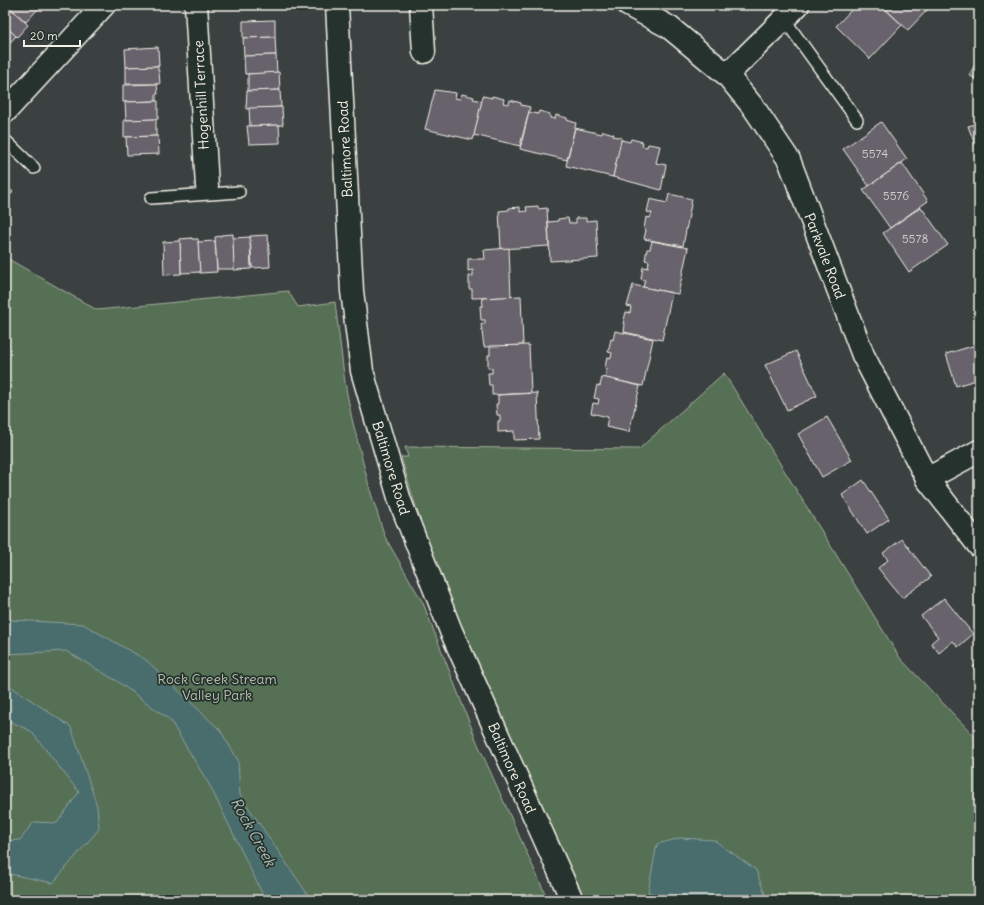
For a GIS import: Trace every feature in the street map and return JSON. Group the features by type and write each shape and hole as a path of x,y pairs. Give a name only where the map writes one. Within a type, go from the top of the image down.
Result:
{"street":[{"path":"5,112 104,5"},
{"name":"Hogenhill Terrace","path":"196,5 207,190"},
{"name":"Baltimore Road","path":"337,5 352,291 362,371 400,501 448,624 572,900"},
{"path":"421,5 424,52"},
{"name":"Parkvale Road","path":"628,5 669,28 727,75 754,108 789,160 863,354 927,479 979,546"},
{"path":"727,75 791,12"},
{"path":"927,479 979,451"}],"lane":[{"path":"791,12 857,120"},
{"path":"5,140 34,168"},
{"path":"151,198 207,190 239,192"}],"green space":[{"name":"Rock Creek Stream Valley Park","path":"5,257 97,310 288,291 298,307 335,302 345,383 352,419 370,490 385,537 423,603 477,742 548,900 5,900"},
{"path":"724,373 900,658 979,741 979,900 576,900 429,551 401,457 408,457 405,447 639,449"}],"water":[{"name":"Rock Creek","path":"12,620 83,624 146,660 220,730 238,760 240,795 308,895 314,900 267,900 264,897 210,786 170,720 117,681 66,651 7,654 5,657 5,622"},
{"path":"5,680 7,684 71,727 97,806 99,829 53,883 5,873 5,841 20,840 34,822 57,823 79,792 31,731 5,719"},
{"path":"681,838 714,840 756,870 767,900 673,900 648,892 657,844"}],"building":[{"path":"5,5 7,5 28,25 17,37 5,26"},
{"path":"7,5 34,5 38,9 26,22"},
{"path":"856,5 881,5 902,25 870,59 836,26"},
{"path":"881,5 932,5 908,30"},
{"path":"275,20 275,37 243,38 243,21"},
{"path":"5,26 16,36 5,48"},
{"path":"275,37 276,55 244,56 243,38"},
{"path":"158,47 159,66 126,67 125,49"},
{"path":"276,55 277,73 245,74 244,56"},
{"path":"979,58 979,81 969,75"},
{"path":"158,66 160,84 126,84 126,67"},
{"path":"279,72 280,90 248,91 248,74"},
{"path":"157,84 158,94 156,94 156,101 123,102 123,85"},
{"path":"280,90 281,107 246,109 247,91"},
{"path":"435,90 456,93 455,98 460,99 462,94 482,101 473,140 425,129"},
{"path":"483,96 492,98 492,96 504,99 503,103 509,104 510,100 530,107 520,146 474,135"},
{"path":"158,101 158,119 126,120 125,102"},
{"path":"282,107 283,125 250,126 249,108"},
{"path":"539,111 550,114 550,118 555,119 556,115 567,118 567,120 576,123 567,160 520,149 529,112 538,114"},
{"path":"156,119 156,136 124,137 124,120"},
{"path":"881,122 907,159 869,186 843,149"},
{"path":"979,123 979,155 968,126"},
{"path":"279,125 280,143 249,144 247,126"},
{"path":"575,128 602,134 603,131 614,134 613,136 622,138 613,177 566,166"},
{"path":"158,136 159,154 127,155 126,137"},
{"path":"631,139 643,142 642,146 647,147 648,144 660,146 656,163 666,165 661,190 613,177 621,140 630,142"},
{"path":"902,163 928,201 890,228 863,190"},
{"path":"5,185 13,192 5,201"},
{"path":"669,194 692,199 683,246 644,239 646,217 650,218 652,213 647,212 650,199 667,203"},
{"path":"538,206 538,209 547,208 549,246 501,249 499,211 520,207 520,212 527,211 526,207"},
{"path":"921,207 948,245 909,272 883,233"},
{"path":"568,218 569,223 576,223 576,218 586,218 586,221 596,220 598,258 550,261 548,222"},
{"path":"233,234 234,269 217,269 215,237"},
{"path":"268,235 270,267 252,268 250,236"},
{"path":"250,237 251,269 234,270 233,238"},
{"path":"180,239 198,239 200,272 181,273"},
{"path":"180,241 181,274 164,275 163,242"},
{"path":"215,241 217,272 200,273 198,242"},
{"path":"652,241 688,248 678,294 643,287 645,280 641,279 643,267 648,268 649,261 645,260 647,249 650,249"},
{"path":"509,248 511,297 472,298 472,289 469,289 469,276 473,276 473,270 468,271 468,259 485,259 484,250"},
{"path":"633,285 672,293 662,340 624,332 625,324 623,324 626,312 630,313 631,307 627,306"},
{"path":"521,296 523,345 484,347 481,324 485,324 485,320 481,320 480,306 483,306 482,298"},
{"path":"615,331 653,339 643,386 605,378 607,357 611,358 612,353 608,352 611,339 613,340"},
{"path":"979,344 979,379 956,386 946,354"},
{"path":"529,345 531,393 492,395 492,385 489,385 488,373 492,373 492,368 488,368 490,346"},
{"path":"796,351 817,396 787,410 765,365"},
{"path":"602,377 640,386 629,432 606,427 608,417 591,413 593,403 598,404 599,399 594,398 597,385 600,386"},
{"path":"537,393 539,439 514,440 514,431 498,432 498,421 500,421 500,415 497,415 496,404 498,404 498,395"},
{"path":"827,417 852,460 822,477 798,434"},
{"path":"863,480 889,519 867,534 842,495"},
{"path":"902,539 931,577 902,598 878,568 888,560 883,553"},
{"path":"944,598 973,634 958,647 953,641 939,653 931,643 938,637 921,616"},
{"path":"979,662 979,675 973,667"}]}
